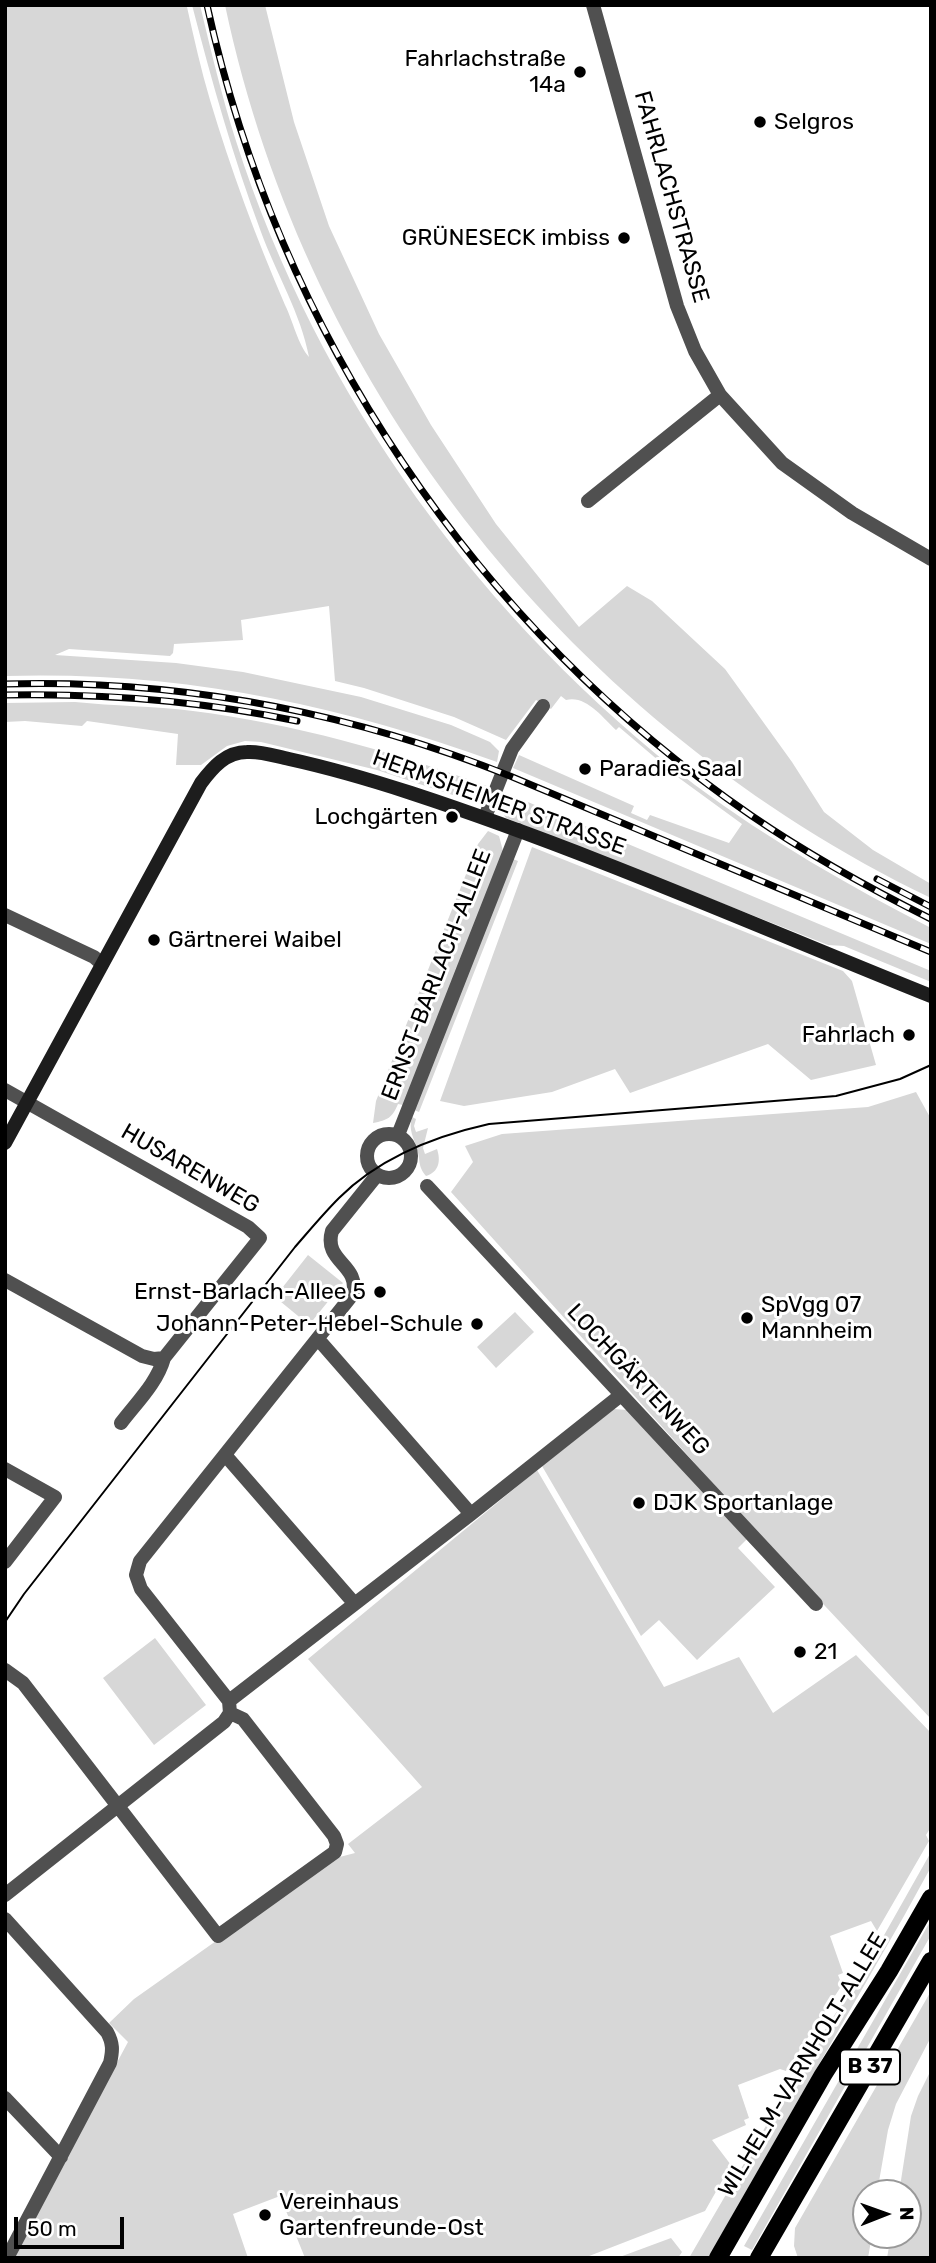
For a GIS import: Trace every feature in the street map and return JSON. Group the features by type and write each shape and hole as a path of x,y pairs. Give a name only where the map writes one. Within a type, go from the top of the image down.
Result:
{"main road":[{"name":"WILHELM-VARNHOLT-ALLEE","path":"718,2258 823,2075 931,1898"},
{"name":"B 37","path":"759,2258 931,1961"}],"street":[{"name":"FAHRLACHSTRASSE","path":"593,5 677,306 695,351 720,395 782,463 852,513 931,559"},
{"path":"588,502 720,395"},
{"path":"485,817 512,749 543,706"},
{"name":"HERMSHEIMER STRASSE","path":"5,1143 201,783 213,767 231,754 245,751 314,764 374,780 485,817 931,996"},
{"name":"ERNST-BARLACH-ALLEE","path":"398,1135 518,830"},
{"path":"5,915 94,957 102,964"},
{"path":"5,1090 26,1102"},
{"name":"HUSARENWEG","path":"26,1102 248,1227 260,1238 164,1358"},
{"name":"ERNST-BARLACH-ALLEE","path":"380,1135 398,1135 407,1142 411,1150 407,1170 393,1178 377,1175 368,1165 368,1147 380,1135"},
{"path":"5,1670 23,1683 218,1936 335,1852 337,1844 334,1836 243,1719 229,1707 141,1589 136,1576 140,1561 353,1294 353,1276 331,1251 329,1240 332,1231 377,1175"},
{"name":"LOCHGÄRTENWEG","path":"427,1186 816,1604"},
{"path":"5,1280 142,1356 164,1358 154,1381 121,1423"},
{"path":"318,1339 471,1514"},
{"path":"5,1895 224,1722 229,1707 354,1603 621,1395"},
{"path":"226,1455 354,1603"},
{"path":"5,1469 55,1497 5,1562"},
{"path":"5,1919 107,2032 113,2053 7,2258"},
{"path":"5,2098 61,2157"}],"shaded area":[{"path":"5,5 192,5 200,5 236,141 271,235 312,327 361,414 417,498 478,577 545,652 618,721 695,785 810,861 931,928 931,944 513,768 519,755 634,806 631,813 647,820 650,815 729,843 742,824 679,778 619,727 616,730 587,704 573,699 566,700 561,696 551,709 536,700 506,740 454,717 335,681 329,606 241,620 243,640 174,644 170,656 69,649 55,655 176,663 243,672 361,697 451,725 490,742 499,751 497,762 376,723 255,695 133,679 5,676","holes":["192,5 241,176 300,325 309,357 264,255 226,152 195,42 187,7"]},
{"path":"225,5 265,5 294,122 329,226 379,334 431,425 496,524 579,627 627,586 652,601 725,669 792,762 824,812 873,850 931,884 931,898 802,826 682,741 573,642 475,533 391,413 320,284 264,148"},
{"path":"75,702 178,709 268,723 378,750 487,786 480,798 468,800 377,770 261,742 245,741 227,746 201,765 176,765 178,734 87,721 82,726 5,722 5,703"},
{"path":"504,792 931,971 931,982 844,946 828,945 506,818 498,807"},
{"path":"488,831 499,836 503,851 403,1105 398,1104 389,1118 373,1123 376,1101 478,844"},
{"path":"532,847 843,971 852,981 876,1065 811,1080 768,1044 630,1093 615,1069 552,1092 464,1106 440,1101"},
{"path":"513,859 518,861 419,1112 414,1110"},
{"name":"SpVgg 07 Mannheim","path":"916,1092 931,1119 931,1719 780,1558 451,1192 473,1162 465,1146 502,1134 868,1107"},
{"path":"412,1117 416,1119 416,1132 428,1128 423,1148 425,1154 437,1149 438,1153 439,1162 436,1169 426,1176 420,1166 412,1134"},
{"path":"308,1255 343,1283 309,1325 275,1297"},
{"path":"515,1312 534,1332 496,1368 477,1347"},
{"name":"DJK Sportanlage","path":"614,1409 627,1410 747,1539 738,1548 775,1587 697,1660 659,1620 641,1636 542,1466"},
{"path":"537,1470 664,1687 739,1657 773,1713 856,1655 931,1733 931,1827 926,1835 929,1841 877,1931 871,1921 830,1936 843,1973 838,1975 842,1985 786,2071 780,2069 738,2085 749,2118 744,2120 746,2125 712,2140 731,2165 705,2211 584,2258 305,2258 280,2196 233,2214 248,2258 12,2258 128,2042 109,2023 134,1999 332,1859 355,1853 348,1844 422,1787 308,1659"},
{"path":"155,1638 206,1705 154,1745 103,1678"},
{"path":"931,1852 931,1867 708,2258 689,2258 788,2088 874,1953"},
{"path":"931,1920 931,1935 752,2250 744,2246"},
{"path":"931,1991 931,2037 896,2104 888,2130 879,2179 852,2179 852,2249 870,2249 868,2258 798,2258 794,2246 795,2228"},
{"path":"931,2070 931,2258 887,2258 889,2249 922,2249 922,2179 901,2179 911,2116"},
{"path":"671,2238 682,2252 678,2258 617,2258"}],"tram line":[{"path":"5,1622 295,1247 339,1198 390,1160 428,1142 489,1124 836,1096 900,1079 931,1065"}],"railway":[{"path":"207,5 240,126 284,243 338,356 403,462 477,562 560,655 652,740 752,816 840,870 931,919"},
{"path":"5,684 135,687 199,694 325,717 388,734 510,776 931,952"},
{"path":"5,695 79,695 189,703 297,721"},
{"path":"877,879 931,907"}],"place":[{"name":"Fahrlachstraße 14a","path":"580,72"},
{"name":"Selgros","path":"760,122"},
{"name":"GRÜNESECK imbiss","path":"624,238"},
{"name":"Paradies Saal","path":"585,769"},
{"name":"Lochgärten","path":"452,817"},
{"name":"Gärtnerei Waibel","path":"154,940"},
{"name":"Fahrlach","path":"909,1035"},
{"name":"Ernst-Barlach-Allee 5","path":"380,1292"},
{"name":"SpVgg 07 Mannheim","path":"747,1318"},
{"name":"Johann-Peter-Hebel-Schule","path":"477,1324"},
{"name":"DJK Sportanlage","path":"639,1503"},
{"name":"21","path":"800,1652"},
{"name":"Vereinhaus Gartenfreunde-Ost","path":"265,2215"}]}
